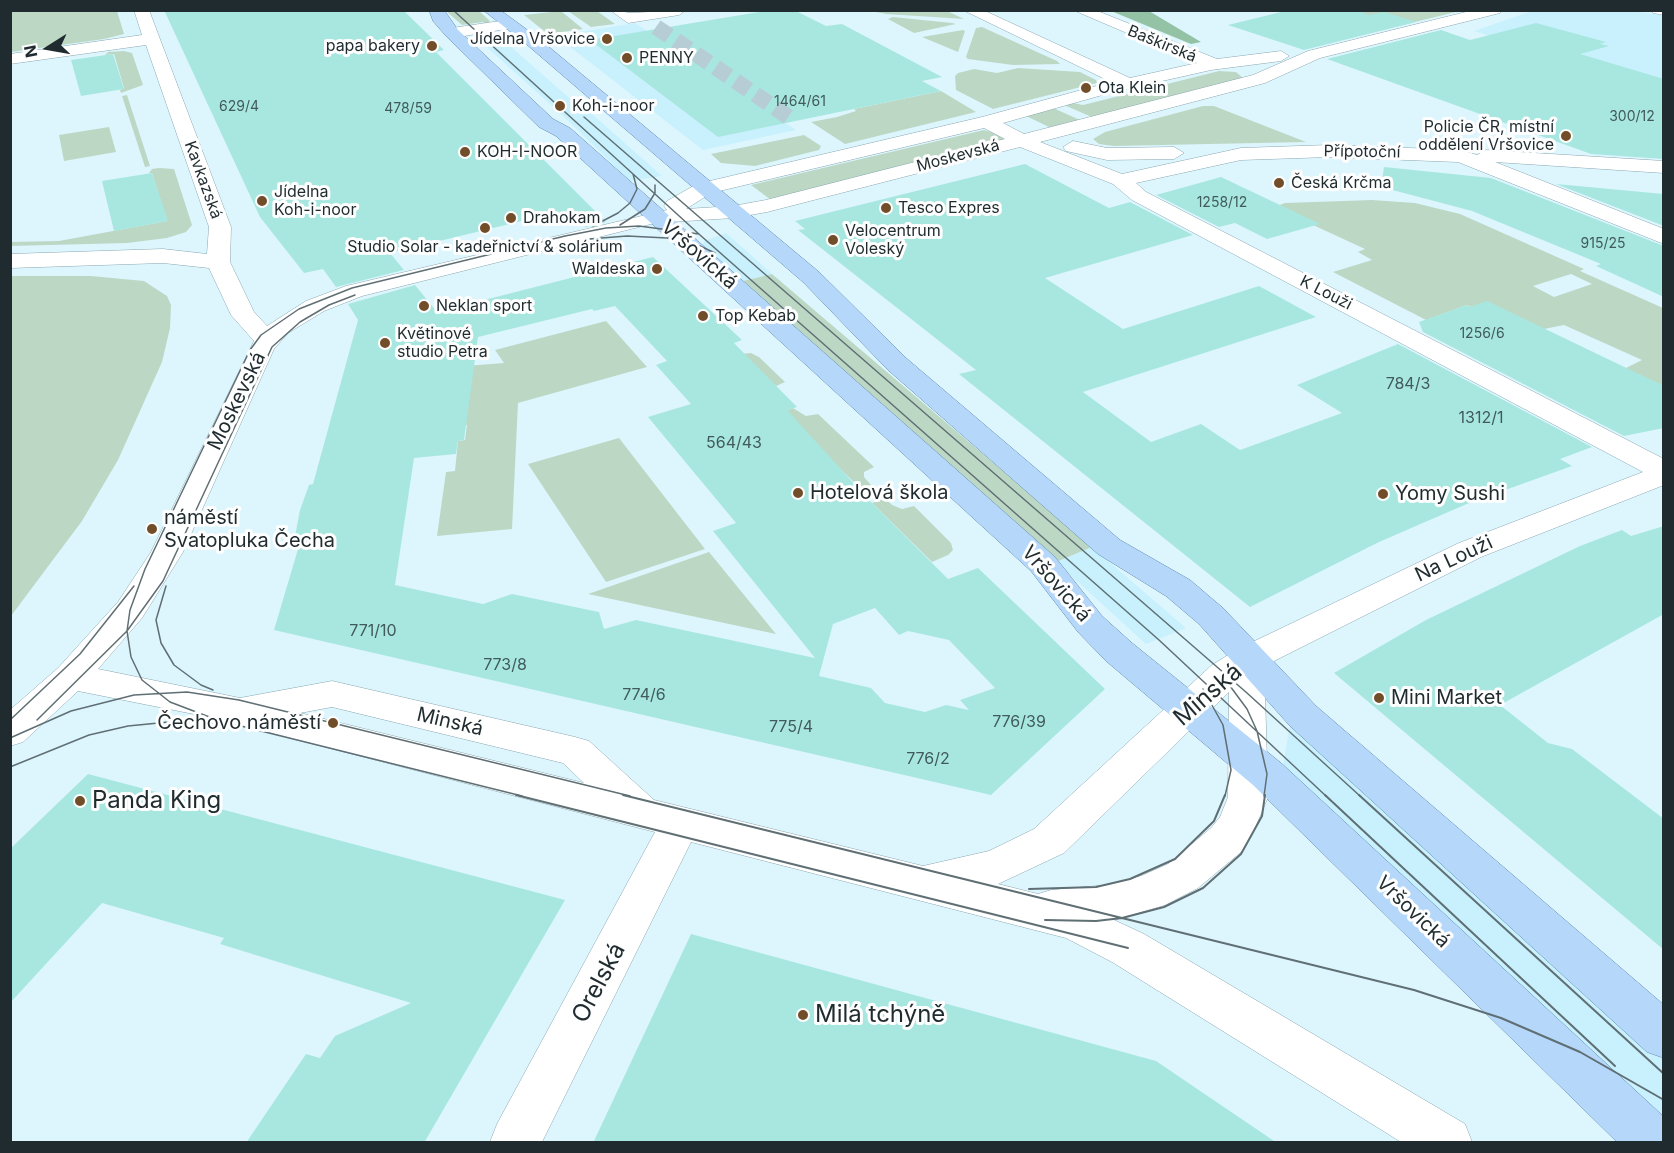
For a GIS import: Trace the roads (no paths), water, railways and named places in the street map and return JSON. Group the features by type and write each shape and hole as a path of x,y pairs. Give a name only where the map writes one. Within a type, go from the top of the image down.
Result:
{"main road":[{"name":"Vršovická","path":"436,10 441,21 452,33 546,123 563,132 1043,564 1090,624 1119,652 1285,790 1653,1143"},
{"path":"490,10 507,25 525,35 811,277 897,364 1108,547 1178,588 1210,616 1303,716 1664,1036"}],"street":[{"name":"Kavkazská","path":"141,10 220,227 218,262 243,315 261,335 270,337"},
{"path":"622,14 679,10"},
{"path":"970,10 1129,84"},
{"name":"Baškirská","path":"1080,10 1211,65"},
{"name":"Moskevská","path":"655,217 704,188 986,122 1211,65 1257,58 1314,54 1495,10"},
{"path":"1658,10 1664,11"},
{"path":"452,33 507,25"},
{"path":"10,59 151,39"},
{"name":"Moskevská","path":"10,732 71,677 111,632 150,581 174,536 257,355 270,337 303,313 354,291 655,217 733,212 768,206 1258,79 1314,54"},
{"name":"Moskevská","path":"1211,65 1242,68 1256,73 1258,79"},
{"path":"1007,116 1086,151 1107,154 1241,154"},
{"name":"K Louži","path":"986,122 1043,151 1120,180 1139,196 1664,473"},
{"name":"Přípotoční","path":"1120,180 1241,154 1329,151 1461,156 1664,237"},
{"path":"1461,156 1523,157 1664,167"},
{"path":"10,261 163,256 218,262"},
{"name":"Na Louži","path":"1251,658 1470,550 1664,473"},
{"name":"Minská","path":"910,880 945,880 978,873 1025,855 1041,846 1190,710 1226,674 1251,658"},
{"name":"Minská","path":"1018,908 1080,908 1150,892 1183,876 1214,853 1237,825 1248,797 1247,693 1251,658"},
{"name":"Minská","path":"71,677 236,711 1076,922 1128,948 1448,1143"},
{"name":"Orelská","path":"515,1143 647,891 661,817"}],"tunnel":[{"path":"656,27 793,120"}],"tram line":[{"path":"453,10 655,194"},
{"path":"584,117 1247,693 1360,796"},
{"path":"593,226 618,213 630,203 637,189 633,174"},
{"path":"655,185 655,194"},
{"path":"620,225 645,209 655,194"},
{"path":"655,194 699,234"},
{"path":"127,631 130,610 145,569 250,350 261,335 299,309 352,288 565,236 606,228 639,226 699,234"},
{"path":"699,234 1159,640 1257,732"},
{"path":"589,239 627,236 667,238 700,246 715,253"},
{"path":"127,631 163,581 272,347 300,322 329,305 355,295"},
{"path":"10,720 80,654 134,586"},
{"path":"166,586 156,620 161,643 174,665 201,685 213,690"},
{"path":"37,720 127,631"},
{"path":"127,631 131,657 142,680 159,694"},
{"path":"1230,686 1247,709 1257,732"},
{"path":"1203,689 1223,725 1231,770 1225,796"},
{"path":"159,694 187,692 239,700 630,796"},
{"path":"10,738 71,711 134,695 159,694"},
{"path":"159,694 170,702 212,718"},
{"path":"10,767 89,735 128,726 179,721 241,726 522,796"},
{"path":"1257,732 1326,796"},
{"path":"1257,732 1267,774 1264,796"},
{"path":"516,795 1128,948"},
{"path":"623,795 1122,918"},
{"path":"1029,889 1096,887 1130,879 1175,859 1214,821 1225,795"},
{"path":"1122,918 1164,907 1203,888 1241,854 1262,816 1265,795"},
{"path":"1325,795 1615,1066"},
{"path":"1359,795 1664,1074"},
{"path":"1045,920 1096,921 1122,918"},
{"path":"1122,918 1414,990 1501,1018 1580,1052 1664,1100"}],"place":[{"name":"Jídelna Vršovice","path":"607,39"},
{"name":"papa bakery","path":"432,46"},
{"name":"PENNY","path":"627,58"},
{"name":"Ota Klein","path":"1086,88"},
{"name":"Koh-i-noor","path":"560,106"},
{"name":"Policie ČR, místní oddělení Vršovice","path":"1566,136"},
{"name":"KOH-I-NOOR","path":"465,152"},
{"name":"Česká Krčma","path":"1279,183"},
{"name":"Jídelna Koh-i-noor","path":"262,201"},
{"name":"Tesco Expres","path":"886,208"},
{"name":"Drahokam","path":"511,218"},
{"name":"Studio Solar - kadeřnictví & solárium","path":"485,228"},
{"name":"Velocentrum Voleský","path":"833,240"},
{"name":"Waldeska","path":"657,269"},
{"name":"Neklan sport","path":"424,306"},
{"name":"Top Kebab","path":"703,316"},
{"name":"Květinové studio Petra","path":"385,343"},
{"name":"Hotelová škola","path":"798,493"},
{"name":"Yomy Sushi","path":"1383,494"},
{"name":"náměstí Svatopluka Čecha","path":"152,529"},
{"name":"Mini Market","path":"1379,698"},
{"name":"Čechovo náměstí","path":"333,723"},
{"name":"Panda King","path":"80,801"},
{"name":"Milá tchýně","path":"803,1015"}]}
